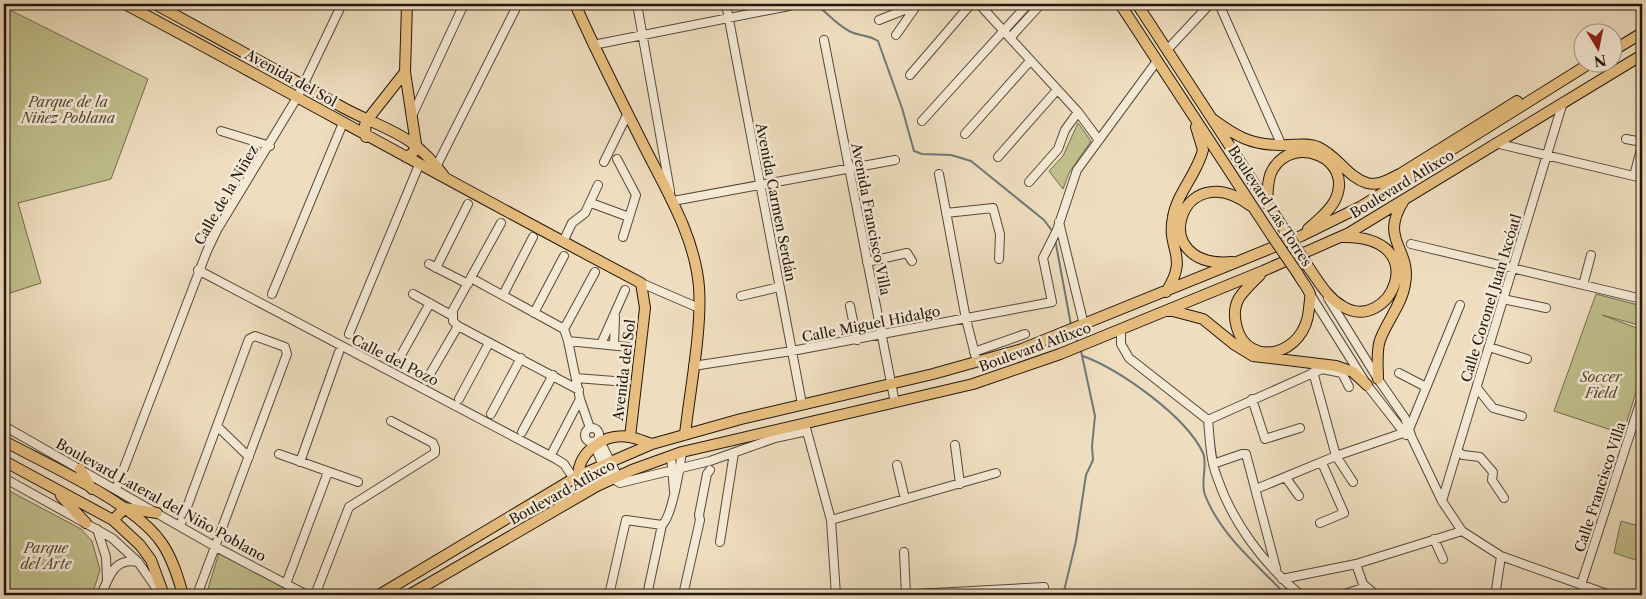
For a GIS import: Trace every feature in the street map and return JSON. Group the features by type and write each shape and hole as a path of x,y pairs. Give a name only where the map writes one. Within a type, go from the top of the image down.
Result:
{"main road":[{"name":"Avenida del Sol","path":"124,4 298,96 420,165 435,169"},
{"name":"Avenida del Sol","path":"155,4 303,85 394,131 416,144 435,169 444,177 641,283 645,308 630,437 652,444"},
{"path":"406,157 413,153 416,144 410,120 405,72 407,4"},
{"path":"575,4 593,44 671,197 693,257 699,287 699,308 685,434"},
{"name":"Boulevard Las Torres","path":"1120,4 1310,294"},
{"name":"Boulevard Las Torres","path":"1137,4 1324,290"},
{"path":"1624,44 1642,33"},
{"name":"Boulevard Atlixco","path":"410,595 614,478 676,454 792,431 973,384 1060,354 1263,271 1340,237 1563,102 1639,59"},
{"path":"1214,120 1238,138 1261,144 1282,146 1303,144 1316,146 1334,157 1352,176 1368,183 1380,184 1400,174 1574,67"},
{"path":"366,136 365,125 368,119 405,72"},
{"name":"Boulevard Atlixco","path":"378,595 576,477 606,462 652,444 802,404 890,384 975,357 1022,349 1301,236 1360,207 1576,72"},
{"path":"1166,292 1178,267 1178,255 1172,231 1173,216 1204,150 1183,98"},
{"path":"1267,202 1269,180 1273,169 1286,156 1301,151 1312,152 1329,161 1336,171 1338,182 1336,198 1331,206 1301,236"},
{"path":"1243,260 1211,263 1200,259 1190,252 1183,243 1180,232 1180,220 1192,200 1211,191 1232,195 1256,210"},
{"path":"1378,379 1380,341 1405,285 1405,266 1393,226 1398,210 1405,199"},
{"path":"1324,290 1343,307 1360,311 1372,309 1382,303 1395,284 1396,272 1394,262 1386,248 1368,238 1340,237"},
{"path":"1263,271 1239,298 1235,308 1238,332 1254,348 1265,352 1277,352 1288,348 1298,340 1307,321 1310,294"},
{"path":"1168,310 1203,319 1235,346 1253,356 1336,366 1353,372 1367,385"},
{"path":"576,477 580,464 596,442 610,438 630,437"},
{"path":"4,441 125,508 160,540 173,564 183,595"},
{"path":"4,461 57,492 114,520 140,545 151,560 163,595"},
{"path":"80,469 93,489"},
{"path":"57,492 86,523"},
{"path":"125,508 157,513"},
{"path":"114,520 125,508"}],"street":[{"name":"Calle de la Niñez","path":"116,489 198,270 217,230 270,146 298,96 342,4"},
{"path":"410,120 464,4"},
{"path":"435,169 518,4"},
{"path":"637,4 671,197 759,184 895,160"},
{"name":"Avenida Carmen Serdán","path":"726,4 802,404"},
{"path":"879,20 918,4"},
{"path":"896,35 918,4"},
{"path":"910,75 971,4"},
{"path":"979,4 1078,112 1098,139"},
{"path":"922,121 1028,4"},
{"path":"1010,38 1040,4"},
{"path":"1167,50 1210,4"},
{"path":"1219,4 1282,146"},
{"path":"593,44 789,6"},
{"name":"Avenida Francisco Villa","path":"824,40 895,403"},
{"path":"965,134 1030,61"},
{"path":"1082,326 1059,222 1077,170 1098,139 1158,61"},
{"path":"998,157 1057,90"},
{"name":"Calle Coronel Juan Ixcóatl","path":"1442,501 1563,102"},
{"path":"1029,182 1058,149 1065,130 1078,112"},
{"path":"604,162 628,113"},
{"path":"272,294 343,123"},
{"path":"221,131 270,146"},
{"path":"1626,139 1642,144 1634,176"},
{"path":"1495,143 1642,178"},
{"path":"617,159 636,196 622,237"},
{"path":"349,334 420,165"},
{"path":"939,174 975,357 1025,334"},
{"path":"563,242 572,223 585,214 598,185"},
{"path":"591,203 628,218"},
{"path":"468,204 433,266 503,295 564,329 590,428 598,430 596,442 606,462 615,471 614,478 620,482 676,467 710,461 792,431"},
{"path":"946,213 993,208 1000,234 999,259"},
{"name":"Calle Miguel Hidalgo","path":"693,366 857,340 1052,302 1042,258 1059,222"},
{"path":"451,315 501,223"},
{"path":"503,295 533,236"},
{"path":"1412,244 1642,300"},
{"path":"867,262 907,252 912,261"},
{"path":"1583,285 1591,255"},
{"path":"534,313 564,256"},
{"name":"Calle del Pozo","path":"198,270 556,459 564,464 576,477"},
{"path":"564,329 595,272"},
{"name":"Avenida del Sol","path":"641,283 699,308"},
{"path":"742,296 779,287"},
{"path":"601,344 625,290"},
{"name":"Boulevard Las Torres","path":"1324,290 1378,379 1410,427"},
{"path":"413,294 451,315 458,326 553,375 580,395"},
{"name":"Boulevard Las Torres","path":"1310,294 1367,385 1395,424 1403,433 1412,438"},
{"path":"1503,299 1546,308"},
{"path":"400,358 430,303"},
{"path":"1256,489 1336,456 1403,433 1410,427 1460,305"},
{"path":"850,306 857,340"},
{"path":"614,345 615,314"},
{"path":"426,381 458,326"},
{"path":"1121,329 1121,344 1128,358 1208,420 1213,464 1217,478 1242,528 1280,576 1301,595"},
{"path":"180,526 251,336 285,348 287,354 197,595"},
{"path":"568,341 628,346"},
{"path":"459,399 489,343"},
{"path":"1489,347 1527,359"},
{"path":"300,462 339,352"},
{"path":"491,414 521,358"},
{"path":"1208,420 1322,369 1342,373 1349,388"},
{"path":"1312,372 1336,456 1352,482"},
{"path":"1399,373 1426,387"},
{"path":"522,432 553,375"},
{"path":"576,378 627,382"},
{"path":"1477,388 1493,408 1522,416"},
{"path":"553,451 580,395"},
{"name":"Calle Francisco Villa","path":"1581,584 1642,396"},
{"path":"1252,399 1265,439 1300,428"},
{"path":"315,595 347,511 352,503 435,454 436,448 433,444 391,421"},
{"name":"Boulevard Lateral del Niño Poblano","path":"4,426 214,546 306,595"},
{"path":"217,426 249,457"},
{"path":"806,427 830,520 836,595"},
{"path":"1410,427 1412,438 1442,501 1462,531 1501,556 1610,595"},
{"path":"955,445 960,484"},
{"path":"1457,451 1463,455 1480,457 1493,472 1492,480 1504,498"},
{"path":"720,542 734,453"},
{"path":"279,454 358,482"},
{"path":"647,595 662,525 668,518 678,482 676,454"},
{"path":"1213,464 1246,454 1266,536 1280,576"},
{"path":"684,595 711,475 710,461"},
{"path":"1320,522 1344,512 1322,463"},
{"path":"897,465 905,499"},
{"path":"286,584 328,472"},
{"path":"830,520 996,473"},
{"path":"4,478 112,538 138,562 163,595"},
{"path":"1286,478 1299,496"},
{"path":"609,595 626,520 662,525"},
{"path":"97,529 106,557 107,582"},
{"path":"1280,576 1356,564 1462,531"},
{"path":"1251,540 1266,536"},
{"path":"1434,539 1443,559"},
{"path":"904,552 906,595"},
{"path":"1496,590 1501,556"},
{"path":"101,595 117,565 126,561 138,562"},
{"path":"1356,564 1366,588 1376,595"},
{"path":"896,595 1023,592 1044,587"},
{"path":"1341,595 1366,588"}],"green space":[{"name":"Parque de la Niñez Poblana","path":"4,7 148,79 111,179 18,203 41,283 4,295"},
{"path":"1078,123 1091,141 1069,173 1063,189 1049,171 1063,156"},
{"name":"Soccer Field","path":"1596,294 1642,306 1642,326 1602,315 1642,330 1642,373 1623,434 1554,411"},
{"name":"Parque del Arte","path":"4,488 81,529 92,541 100,570 92,595 4,595"},
{"path":"1621,521 1642,527 1642,562 1614,553"},
{"path":"219,553 299,595 206,595"}],"waterway":[{"path":"816,4 846,29 878,41 902,108 914,151 922,154 951,155 971,161 1044,220 1053,232"},
{"path":"1055,239 1071,325"},
{"path":"1074,332 1078,344"},
{"path":"1063,595 1076,541 1086,475 1093,460 1092,446 1095,416 1081,351"},
{"path":"1083,356 1133,383 1182,424 1203,453 1205,463 1203,479 1205,495 1220,524 1241,549 1286,595"}]}
